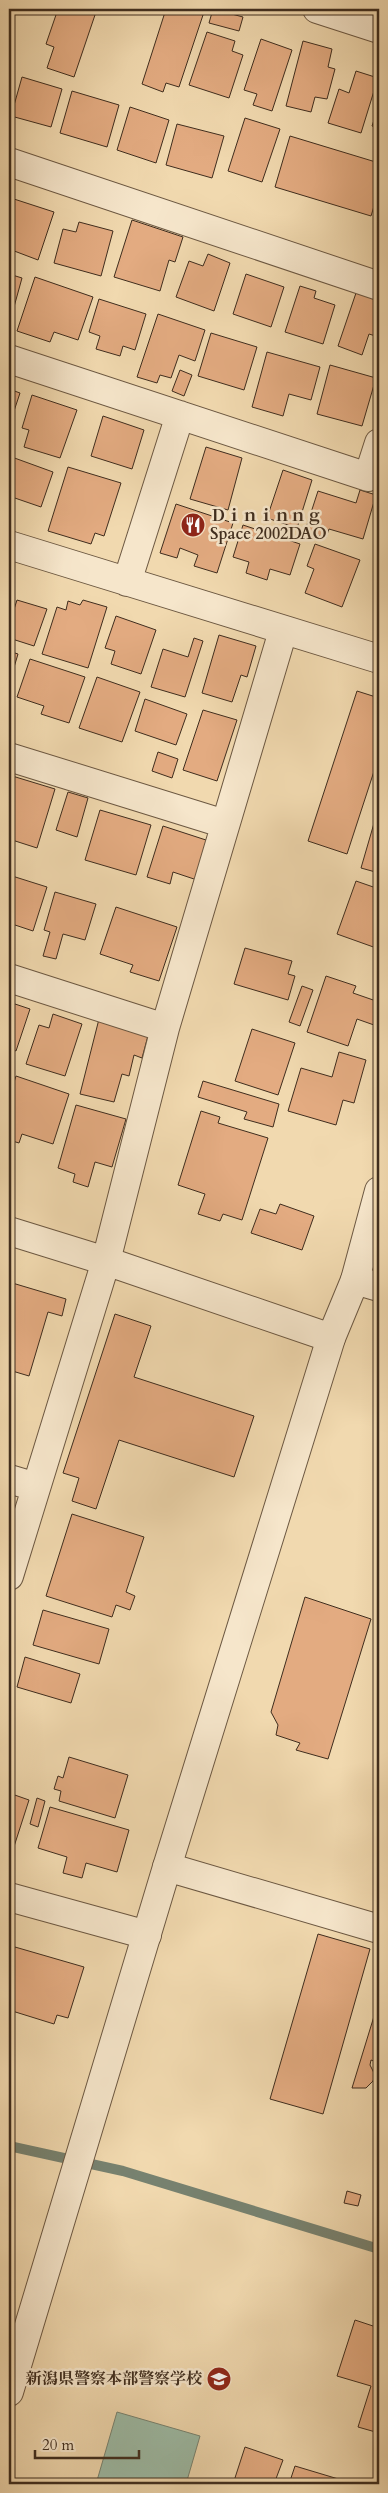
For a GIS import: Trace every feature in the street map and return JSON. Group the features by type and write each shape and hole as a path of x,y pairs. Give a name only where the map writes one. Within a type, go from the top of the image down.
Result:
{"street":[{"path":"318,9 379,29"},
{"path":"9,162 379,286"},
{"path":"9,360 368,477 379,443"},
{"path":"127,582 180,415"},
{"path":"9,545 282,631 379,659"},
{"path":"9,1576 106,1261 165,1028 282,631"},
{"path":"9,757 225,824"},
{"path":"9,978 165,1028"},
{"path":"9,2392 167,1867 331,1338 367,1284 379,1191"},
{"path":"9,1231 106,1261 331,1338"},
{"path":"9,1478 36,1487"},
{"path":"167,1867 379,1929"},
{"path":"9,1898 147,1935"}],"shaded area":[{"path":"117,2412 200,2436 186,2484 96,2484"}],"building":[{"path":"58,9 97,9 74,77 47,68 54,47 46,44"},
{"path":"140,9 155,9 152,14"},
{"path":"166,9 205,9 179,87 166,83 163,92 142,84"},
{"path":"213,9 243,17 239,31 209,23"},
{"path":"207,32 235,41 232,51 243,55 229,98 189,85"},
{"path":"261,39 292,50 272,111 253,105 257,94 244,90"},
{"path":"303,41 332,49 328,67 335,69 327,99 315,97 311,112 286,106"},
{"path":"356,71 378,78 361,133 328,123 339,89 349,93"},
{"path":"22,77 62,89 51,127 11,116"},
{"path":"72,91 119,105 107,147 60,133"},
{"path":"379,105 379,128 372,126"},
{"path":"130,107 169,120 156,163 117,150"},
{"path":"245,118 280,129 262,182 228,171"},
{"path":"177,124 224,136 212,178 166,165"},
{"path":"290,136 379,163 379,190 371,216 275,187"},
{"path":"14,199 54,212 38,260 9,249 9,215"},
{"path":"132,220 183,237 175,262 169,260 160,291 114,277"},
{"path":"79,222 113,231 101,276 54,263 63,229 76,232"},
{"path":"208,254 230,263 214,311 176,297 189,261 203,266"},
{"path":"9,274 22,278 9,325"},
{"path":"246,274 284,287 271,327 233,314"},
{"path":"35,277 93,297 78,340 54,332 50,342 17,331"},
{"path":"300,286 316,291 314,298 335,305 323,344 285,332"},
{"path":"357,290 379,297 374,310 379,312 379,337 369,334 362,355 338,346"},
{"path":"99,299 146,314 135,350 123,346 120,356 96,349 100,336 89,332"},
{"path":"158,314 205,330 195,361 179,355 171,378 160,375 157,383 137,377"},
{"path":"211,333 257,347 244,390 198,376"},
{"path":"267,352 320,367 311,400 289,394 283,416 252,407"},
{"path":"330,365 376,378 362,426 317,414"},
{"path":"180,370 192,375 184,396 172,391"},
{"path":"9,389 20,393 9,426"},
{"path":"32,395 77,410 60,458 24,447 29,430 22,428"},
{"path":"103,416 144,430 132,469 91,456"},
{"path":"206,447 242,458 228,510 190,499"},
{"path":"9,456 53,472 41,507 9,496"},
{"path":"68,467 121,483 104,536 95,533 91,544 48,531"},
{"path":"283,470 312,480 297,528 267,518"},
{"path":"360,490 376,495 363,539 329,529 326,538 305,531 318,491 356,503"},
{"path":"176,504 233,523 217,573 194,566 198,555 180,548 177,558 160,553"},
{"path":"243,525 300,544 290,575 270,569 267,580 246,573 249,562 233,557"},
{"path":"315,544 360,560 342,607 305,593 314,569 307,566"},
{"path":"17,600 47,609 34,646 9,638 9,625"},
{"path":"83,600 107,607 88,668 42,654 57,607 66,610 68,601 80,605"},
{"path":"116,616 156,630 141,674 111,664 115,651 105,648"},
{"path":"219,635 256,646 247,677 241,675 232,702 202,693"},
{"path":"194,638 203,641 185,697 151,687 163,649 188,657"},
{"path":"9,651 18,654 9,684"},
{"path":"30,659 85,677 69,723 41,714 44,706 17,697"},
{"path":"97,677 140,692 122,742 79,728"},
{"path":"357,691 379,698 379,756 347,854 308,841"},
{"path":"145,699 187,714 176,745 135,731"},
{"path":"203,710 237,720 217,781 183,770"},
{"path":"158,752 178,759 172,778 152,771"},
{"path":"9,775 55,789 37,848 9,839"},
{"path":"68,792 88,798 77,837 56,830"},
{"path":"379,806 379,873 361,868"},
{"path":"100,810 151,825 136,875 85,860"},
{"path":"163,826 209,841 197,880 173,872 170,884 147,877"},
{"path":"9,875 47,887 33,931 9,923"},
{"path":"356,881 379,889 379,949 337,934"},
{"path":"55,892 96,904 85,940 63,934 56,959 43,956 50,932 44,930"},
{"path":"116,907 177,927 159,981 130,972 133,965 100,954"},
{"path":"245,948 292,961 288,974 295,976 288,1000 234,984"},
{"path":"326,976 356,986 353,993 379,1002 374,1025 357,1019 348,1046 307,1032"},
{"path":"302,986 313,990 300,1026 289,1022"},
{"path":"9,1002 30,1009 16,1051 9,1048"},
{"path":"53,1014 82,1024 65,1076 26,1064 39,1025 49,1028"},
{"path":"99,1019 149,1032 142,1058 134,1055 129,1076 122,1074 114,1102 80,1094"},
{"path":"252,1029 295,1043 278,1095 235,1081"},
{"path":"339,1052 366,1060 354,1103 343,1100 336,1125 288,1111 301,1068 332,1077"},
{"path":"16,1076 69,1094 53,1144 22,1134 19,1143 9,1140 9,1098"},
{"path":"203,1081 279,1104 273,1127 244,1119 247,1112 198,1097"},
{"path":"76,1105 126,1119 112,1167 95,1162 88,1187 73,1182 75,1174 58,1168"},
{"path":"201,1111 220,1117 218,1123 268,1138 242,1220 223,1214 220,1221 198,1214 205,1194 178,1185"},
{"path":"280,1204 314,1216 302,1250 251,1233 260,1209 276,1214"},
{"path":"9,1282 66,1299 62,1316 48,1312 29,1376 9,1370"},
{"path":"115,1314 151,1326 134,1377 254,1416 234,1477 119,1440 96,1509 72,1501 79,1478 63,1473"},
{"path":"72,1514 144,1537 126,1592 135,1596 130,1610 116,1605 112,1617 46,1596"},
{"path":"305,1597 371,1619 328,1759 296,1750 300,1743 276,1735 278,1725 271,1712"},
{"path":"43,1610 109,1629 99,1664 33,1645"},
{"path":"25,1657 80,1674 71,1703 17,1687"},
{"path":"69,1757 128,1775 115,1818 59,1801 61,1791 54,1789 58,1776 63,1778"},
{"path":"9,1793 29,1800 10,1859 9,1859"},
{"path":"37,1798 45,1801 38,1827 30,1824"},
{"path":"50,1807 129,1830 117,1872 86,1863 82,1878 63,1873 67,1857 38,1848"},
{"path":"318,1934 370,1949 323,2114 270,2099"},
{"path":"15,1947 84,1967 68,2018 57,2015 54,2024 9,2010 9,1967"},
{"path":"379,2000 379,2063 371,2060 370,2065 375,2075 373,2081 366,2088 352,2088"},
{"path":"9,2034 13,2035 9,2050"},
{"path":"347,2191 361,2195 358,2206 344,2203"},
{"path":"355,2320 379,2328 379,2433 358,2427 371,2386 337,2376"},
{"path":"245,2447 283,2460 274,2484 233,2484"},
{"path":"295,2466 355,2484 289,2484"}],"waterway":[{"path":"9,2146 123,2171 379,2249"}],"place":[{"name":"Ｄｉｎｉｎｎｇ Space 2002DAO","path":"193,525"},
{"name":"新潟県警察本部警察学校","path":"219,2379"}]}
